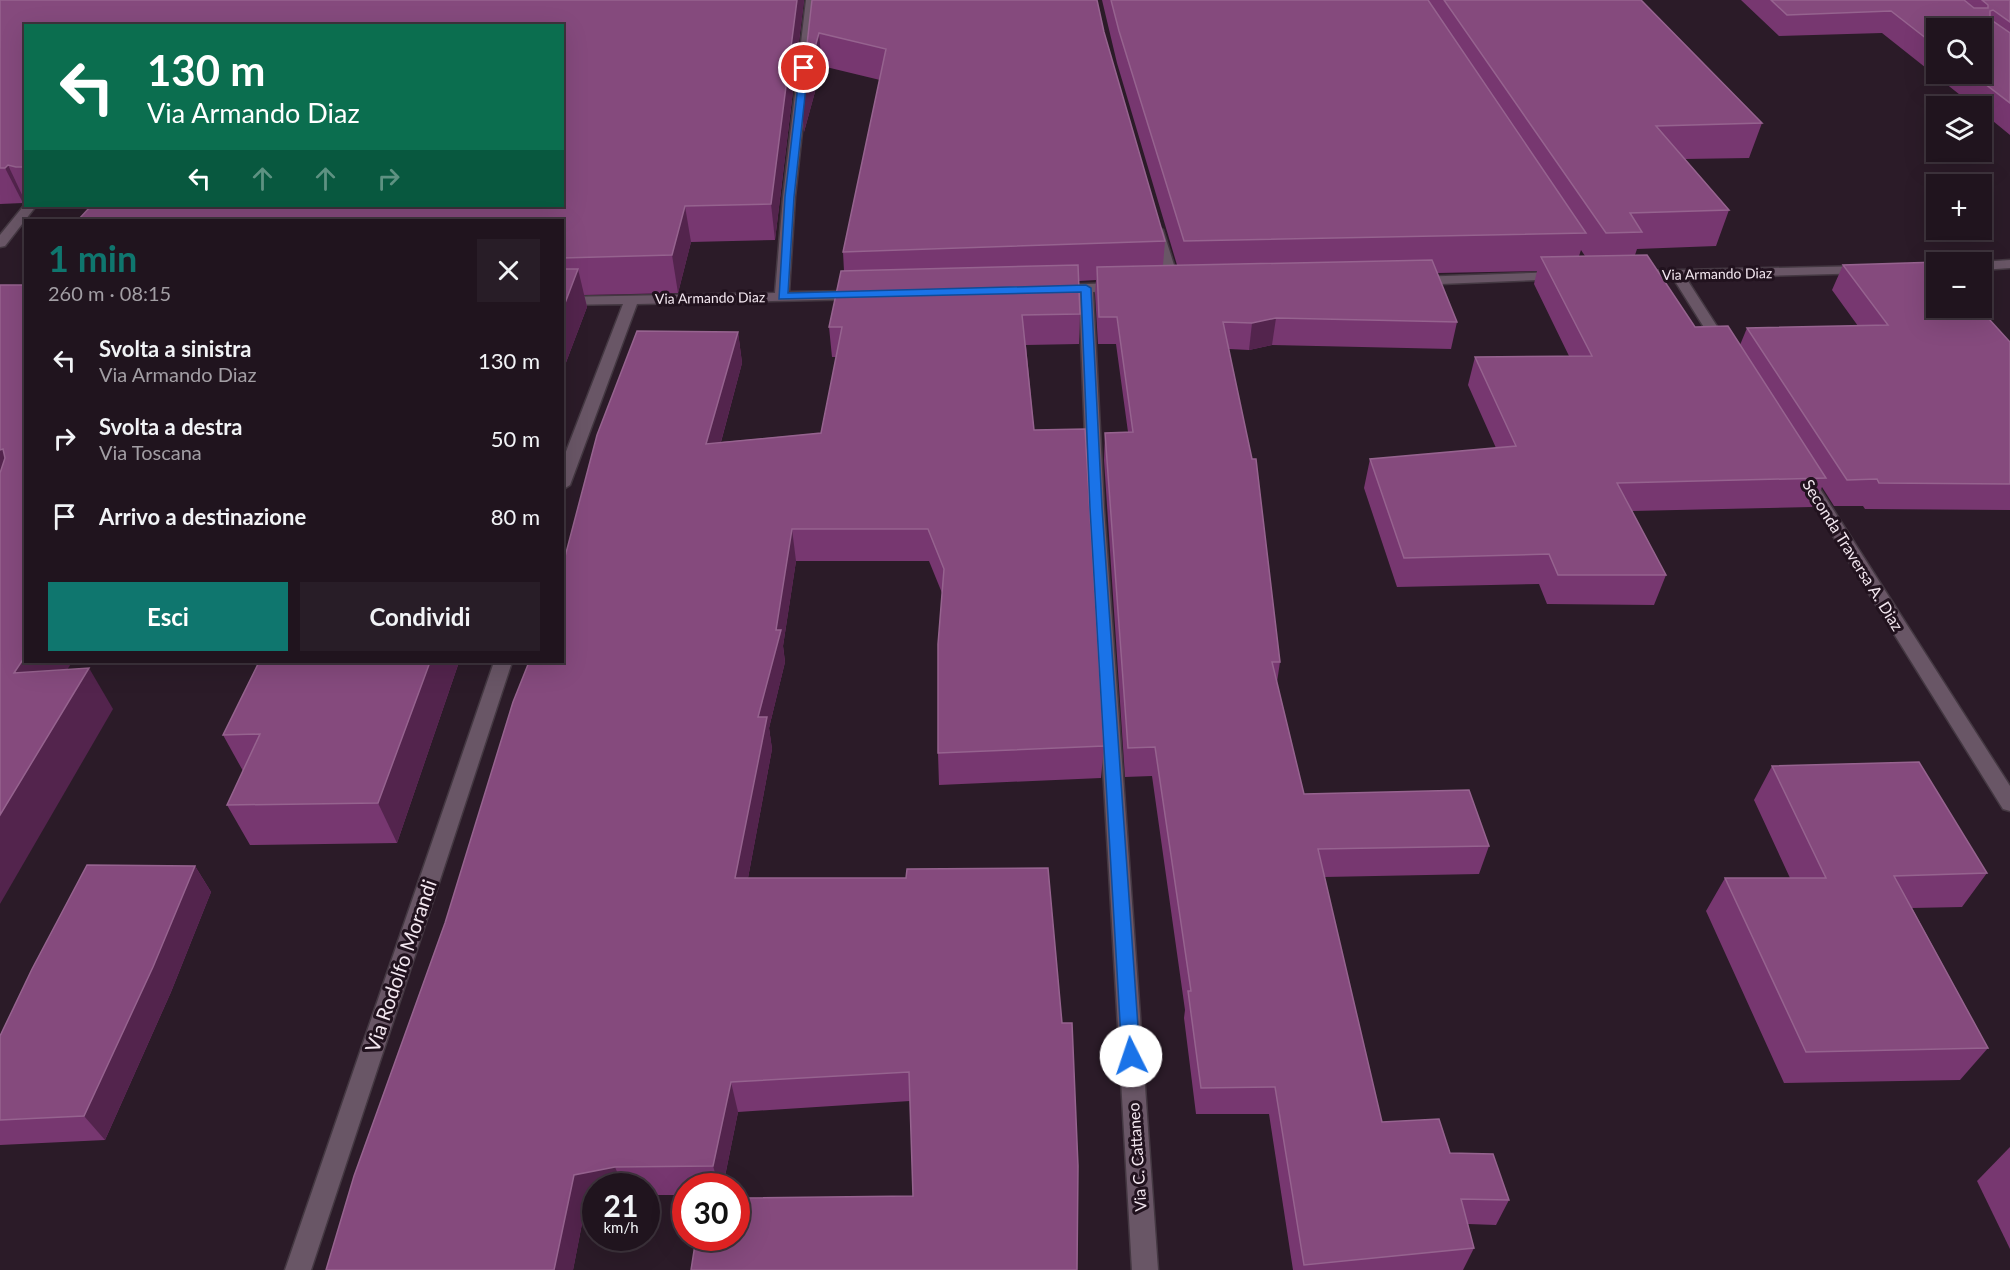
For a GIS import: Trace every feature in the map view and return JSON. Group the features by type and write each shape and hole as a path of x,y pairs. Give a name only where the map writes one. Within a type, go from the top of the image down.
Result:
{"street":[{"path":"782,297 789,197 811,0"},
{"path":"0,243 29,207"},
{"path":"1154,218 1173,284"},
{"path":"1992,265 2010,264"},
{"name":"Via Armando Diaz","path":"1621,275 1678,276 1878,269"},
{"path":"1405,281 1576,275"},
{"path":"1678,276 1729,357"},
{"path":"1042,290 1129,286"},
{"name":"Via C. Cattaneo","path":"1086,288 1096,508 1145,1270"},
{"name":"Via Armando Diaz","path":"564,301 873,294"},
{"path":"564,480 631,300"},
{"name":"Seconda Traversa A. Diaz","path":"1799,468 2010,803"},
{"name":"Via Rodolfo Morandi","path":"298,1270 503,663"}],"building":[{"path":"0,0 797,0 771,204 685,206 672,255 564,258 564,219 79,219 90,207 564,207 564,24 24,24 24,167 8,165 0,168"},
{"path":"812,0 1097,0 1104,32 1165,241 843,252 886,49 819,33 801,98"},
{"path":"1111,0 1428,0 1586,233 1184,241"},
{"path":"1444,0 1641,0 1762,123 1656,126 1729,210 1630,213 1642,232 1606,233"},
{"path":"1771,0 1964,0 1974,8 1988,8 1982,0 2010,0 2010,22 1993,10 1990,11 1990,18 1926,18 1926,38 1891,11 1787,15"},
{"path":"1992,20 2010,33 2010,103 1985,84 1992,84"},
{"path":"1647,255 1695,327 1728,326 1826,478 1617,483 1666,575 1558,575 1549,554 1404,558 1370,459 1516,446 1475,357 1592,356 1541,257"},
{"path":"1432,260 1457,322 1276,318 1252,323 1223,322 1252,459 1256,459 1280,662 1272,662 1304,794 1469,790 1489,846 1318,849 1382,1122 1439,1119 1450,1153 1493,1154 1509,1200 1461,1199 1474,1248 1304,1265 1275,1087 1201,1088 1188,991 1191,991 1155,747 1128,748 1105,433 1133,432 1117,317 1099,317 1097,267"},
{"path":"1926,262 1926,318 1988,318 2010,342 2010,484 1879,483 1877,479 1847,480 1747,328 1888,325 1843,265"},
{"path":"1078,265 1080,314 1022,315 1034,430 1085,429 1104,746 938,753 938,644 944,569 928,529 792,529 776,630 781,630 758,717 767,717 735,878 906,878 907,869 1048,868 1062,1023 1072,1023 1078,1166 1077,1270 691,1270 694,1251 750,1251 750,1198 913,1196 909,1072 731,1082 713,1166 615,1167 574,1175 554,1270 326,1270 354,1176 445,923 513,702 529,663 564,663 564,560 597,435 637,331 738,332 706,444 821,433 842,327 829,327 841,271"},
{"path":"564,269 578,269 564,306"},
{"path":"0,285 24,285 24,658 14,673 89,668 0,815 0,473 5,458 3,449 0,450"},
{"path":"259,663 430,663 378,803 227,805 260,734 223,735"},
{"path":"1919,762 1987,873 1894,876 1988,1048 1806,1052 1725,878 1826,878 1772,766"},
{"path":"87,865 195,866 153,967 84,1116 0,1120 0,1036 32,969"}],"route":[{"path":"804,68 789,197 782,297 1086,288 1096,508 1131,1056"}]}
